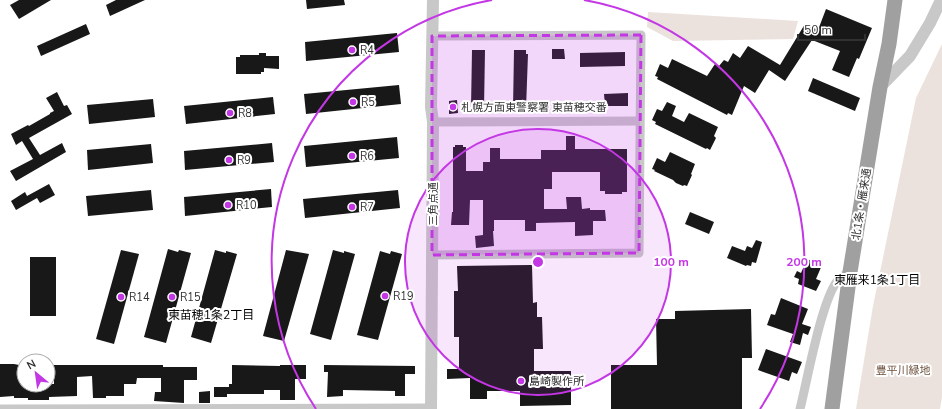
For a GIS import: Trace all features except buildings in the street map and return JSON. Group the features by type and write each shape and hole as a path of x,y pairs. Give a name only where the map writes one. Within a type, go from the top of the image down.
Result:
{"highway":[{"name":"北1条・雁来通","path":"832,409 850,272 880,87 889,44 895,0"}],"street":[{"name":"三角点通","path":"431,409 433,122 431,107 433,0"},
{"path":"880,87 910,56 930,23 941,0"},
{"path":"432,36 641,35 639,121 639,253 432,255"},
{"path":"433,122 639,121"},
{"path":"800,409 828,299 839,280 850,272"},
{"path":"0,408 431,409"}],"highlighted area":[{"path":"641,35 639,253 432,255 432,36"}],"green space":[{"path":"648,12 798,21 793,39 673,41 647,27"},
{"name":"豊平川緑地","path":"942,44 942,397 940,409 856,409 873,306 916,98"}],"place":[{"name":"R4","path":"352,50"},
{"name":"R5","path":"353,102"},
{"name":"札幌方面東警察署 東苗穂交番","path":"453,107"},
{"name":"R8","path":"230,113"},
{"name":"R6","path":"352,156"},
{"name":"R9","path":"229,160"},
{"name":"R10","path":"228,205"},
{"name":"R7","path":"352,207"},
{"name":"R19","path":"385,296"},
{"name":"R14","path":"121,297"},
{"name":"R15","path":"172,297"},
{"name":"島崎製作所","path":"521,381"}],"district":[{"name":"東雁来1条1丁目","path":"877,280"},
{"name":"東苗穂1条2丁目","path":"211,315"}]}
